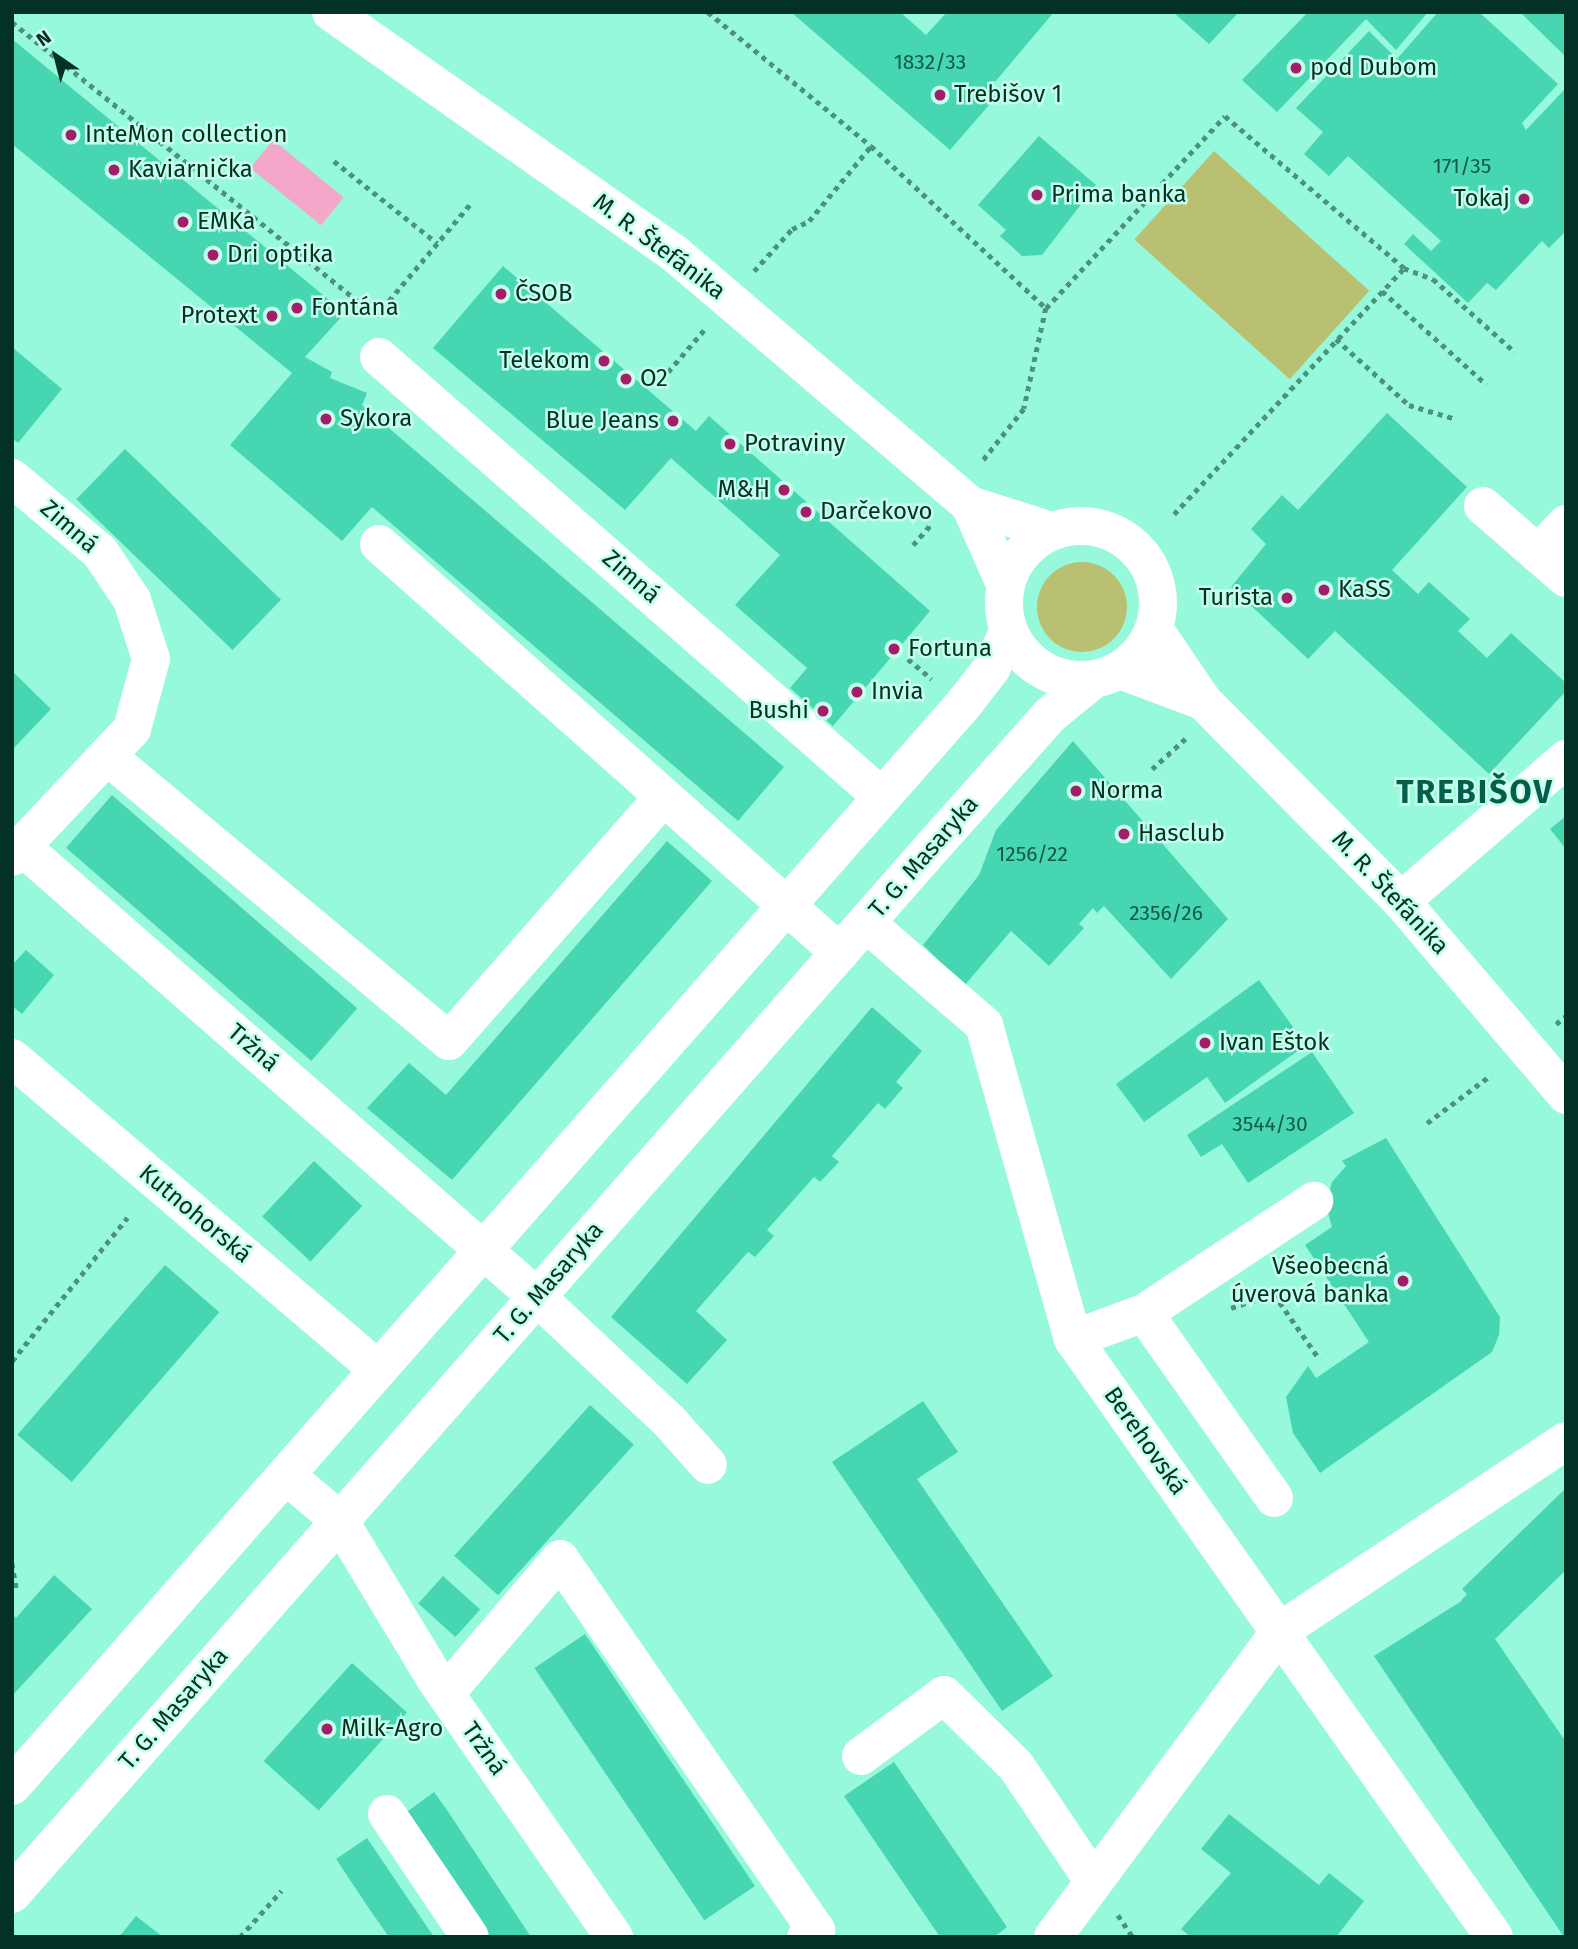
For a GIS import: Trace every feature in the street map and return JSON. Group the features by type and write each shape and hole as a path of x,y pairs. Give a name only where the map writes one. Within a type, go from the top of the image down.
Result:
{"street":[{"name":"M. R. Štefánika","path":"331,12 674,253 972,489 1051,531"},
{"name":"Zimná","path":"379,358 882,797"},
{"name":"M. R. Štefánika","path":"972,489 1005,584"},
{"name":"Zimná","path":"19,497 100,552 132,600 151,659 132,729 107,756"},
{"path":"1483,506 1552,566 1566,524"},
{"path":"1095,527 1135,547 1158,594 1154,629 1140,652 1107,675 1067,680 1042,671 1022,654 1008,632 1005,584 1027,547 1051,531 1095,527"},
{"path":"379,544 840,953"},
{"name":"M. R. Štefánika","path":"1154,629 1203,701 1401,901 1566,1095"},
{"path":"12,1786 288,1477 378,1370 882,797 984,678 1008,632"},
{"name":"M. R. Štefánika","path":"1107,675 1203,701"},
{"name":"T. G. Masaryka","path":"12,1894 1050,715 1107,675"},
{"path":"17,852 107,756 449,1041 663,797"},
{"path":"1401,901 1566,759"},
{"name":"Tržná","path":"17,852 537,1297 670,1422 708,1465"},
{"name":"Berehovská","path":"866,923 984,1025 1073,1339 1494,1937"},
{"name":"Kutnohorská","path":"12,1058 378,1370"},
{"path":"1073,1339 1144,1313 1314,1201"},
{"path":"1144,1313 1274,1498"},
{"path":"1053,1937 1092,1879 1280,1631 1566,1440"},
{"name":"Tržná","path":"288,1477 339,1520 446,1693 614,1937"},
{"path":"446,1693 560,1559 814,1934"},
{"path":"860,1756 944,1695 1016,1766 1092,1879"},
{"path":"387,1814 470,1937"}],"path":[{"path":"708,12 871,146 1046,308"},
{"path":"12,22 376,316 471,202"},
{"path":"972,489 1024,409 1046,308 1225,116 1404,268 1433,279 1515,352"},
{"path":"747,280 792,229 809,221 871,146"},
{"path":"334,161 437,243"},
{"path":"1174,514 1404,268"},
{"path":"1382,290 1486,384"},
{"path":"668,372 713,320"},
{"path":"1336,340 1409,405 1453,418"},
{"path":"913,545 934,520"},
{"path":"908,659 944,689"},
{"path":"1152,769 1186,739"},
{"path":"1556,1025 1566,1016"},
{"path":"1427,1123 1491,1075"},
{"path":"12,1361 127,1218"},
{"path":"1222,1310 1274,1294 1320,1360"},
{"path":"12,1563 17,1591"},
{"path":"240,1937 281,1891"}],"green space":[{"path":"1214,151 1369,291 1290,379 1134,239"},
{"path":"1082,562 1099,566 1114,575 1123,590 1127,607 1123,624 1114,639 1099,648 1082,652 1065,648 1050,639 1041,624 1037,607 1041,590 1050,575 1065,566"}],"shaded area":[{"path":"273,140 344,197 321,225 250,168"}],"building":[{"path":"791,12 900,12 926,35 947,12 1054,12 989,89 996,97 950,150"},
{"path":"1173,12 1239,12 1209,44"},
{"path":"1308,12 1428,12 1396,50 1366,19 1277,112 1242,80"},
{"path":"1438,12 1479,12 1558,84 1522,123 1526,130 1566,88 1566,231 1549,248 1542,241 1496,290 1487,283 1468,303 1404,244 1413,234 1431,251 1441,241 1348,156 1329,176 1304,154 1323,132 1296,108 1369,31 1397,59"},
{"path":"1520,12 1566,12 1566,57"},
{"path":"12,39 345,313 305,357 332,372 330,378 367,393 362,405 784,767 738,821 372,507 342,541 230,445 292,373 12,144"},
{"name":"Prima banka","path":"1039,136 1096,185 1042,255 1022,256 1000,236 1006,230 978,205"},
{"path":"503,266 696,431 709,416 930,611 833,726 790,688 807,668 735,605 780,555 671,458 625,510 433,348"},
{"path":"12,347 62,389 18,443 12,438"},
{"name":"KaSS","path":"1387,413 1467,487 1392,570 1418,594 1429,582 1470,619 1458,631 1487,658 1511,633 1566,683 1566,691 1489,774 1335,631 1308,659 1231,587 1266,544 1251,529 1282,495 1298,510"},
{"path":"125,449 281,600 232,650 76,499"},
{"path":"12,671 51,709 12,750"},
{"path":"1073,741 1228,919 1171,979 1104,906 1097,913 1093,908 1079,924 1084,928 1049,966 1011,931 964,986 923,945 979,875 996,830"},
{"path":"112,795 357,1008 311,1061 66,848"},
{"path":"1566,816 1566,849 1550,829"},
{"path":"667,841 712,881 452,1180 367,1108 409,1063 446,1095"},
{"path":"26,950 54,975 22,1014 12,1006 12,965"},
{"path":"1259,980 1306,1045 1225,1103 1207,1077 1144,1122 1116,1084"},
{"path":"872,1007 922,1051 896,1082 903,1088 885,1109 878,1103 832,1156 839,1162 820,1182 814,1177 767,1230 774,1236 755,1257 748,1252 696,1311 727,1340 687,1384 611,1317"},
{"path":"1312,1052 1354,1113 1248,1183 1222,1144 1201,1157 1187,1135"},
{"name":"Všeobecná úverová banka","path":"1386,1138 1500,1317 1499,1335 1492,1352 1320,1473 1293,1433 1286,1397 1308,1366 1316,1378 1369,1342 1305,1245 1332,1227 1326,1205 1332,1182 1346,1166 1342,1161"},
{"path":"314,1161 362,1206 310,1262 262,1217"},
{"path":"165,1265 219,1312 72,1482 17,1435"},
{"path":"923,1401 958,1452 917,1479 1053,1676 1002,1711 832,1462"},
{"path":"590,1405 634,1444 498,1595 454,1556"},
{"path":"1566,1488 1566,1570 1495,1639 1566,1742 1564,1937 1374,1656 1460,1602 1467,1594 1462,1589"},
{"path":"54,1575 92,1609 12,1696 12,1614 16,1618"},
{"path":"443,1576 480,1609 455,1637 418,1603"},
{"path":"585,1634 755,1886 704,1920 534,1668"},
{"path":"352,1663 407,1713 319,1811 264,1761"},
{"path":"894,1762 1007,1927 994,1937 940,1937 844,1796"},
{"path":"434,1792 531,1937 486,1937 404,1814"},
{"path":"1229,1814 1319,1885 1329,1873 1364,1901 1336,1937 1191,1937 1181,1929 1231,1873 1201,1849"},
{"path":"367,1838 434,1937 389,1937 370,1910 336,1859"},
{"path":"136,1916 163,1937 119,1937"}],"place":[{"name":"pod Dubom","path":"1296,68"},
{"name":"Trebišov 1","path":"940,95"},
{"name":"InteMon collection","path":"71,135"},
{"name":"Kaviarnička","path":"114,170"},
{"name":"Prima banka","path":"1037,195"},
{"name":"Tokaj","path":"1524,199"},
{"name":"EMKa","path":"183,222"},
{"name":"Dri optika","path":"213,255"},
{"name":"ČSOB","path":"501,294"},
{"name":"Fontána","path":"297,308"},
{"name":"Protext","path":"272,316"},
{"name":"Telekom","path":"604,361"},
{"name":"O2","path":"626,379"},
{"name":"Sykora","path":"326,419"},
{"name":"Blue Jeans","path":"673,421"},
{"name":"Potraviny","path":"730,444"},
{"name":"M&H","path":"784,490"},
{"name":"Darčekovo","path":"806,512"},
{"name":"KaSS","path":"1324,590"},
{"name":"Turista","path":"1287,598"},
{"name":"Fortuna","path":"894,649"},
{"name":"Invia","path":"857,692"},
{"name":"Bushi","path":"823,711"},
{"name":"Norma","path":"1076,791"},
{"name":"Hasclub","path":"1124,834"},
{"name":"Ivan Eštok","path":"1205,1043"},
{"name":"Všeobecná úverová banka","path":"1403,1281"},
{"name":"Milk-Agro","path":"327,1729"}],"district":[{"name":"TREBIŠOV","path":"1475,792"}]}
